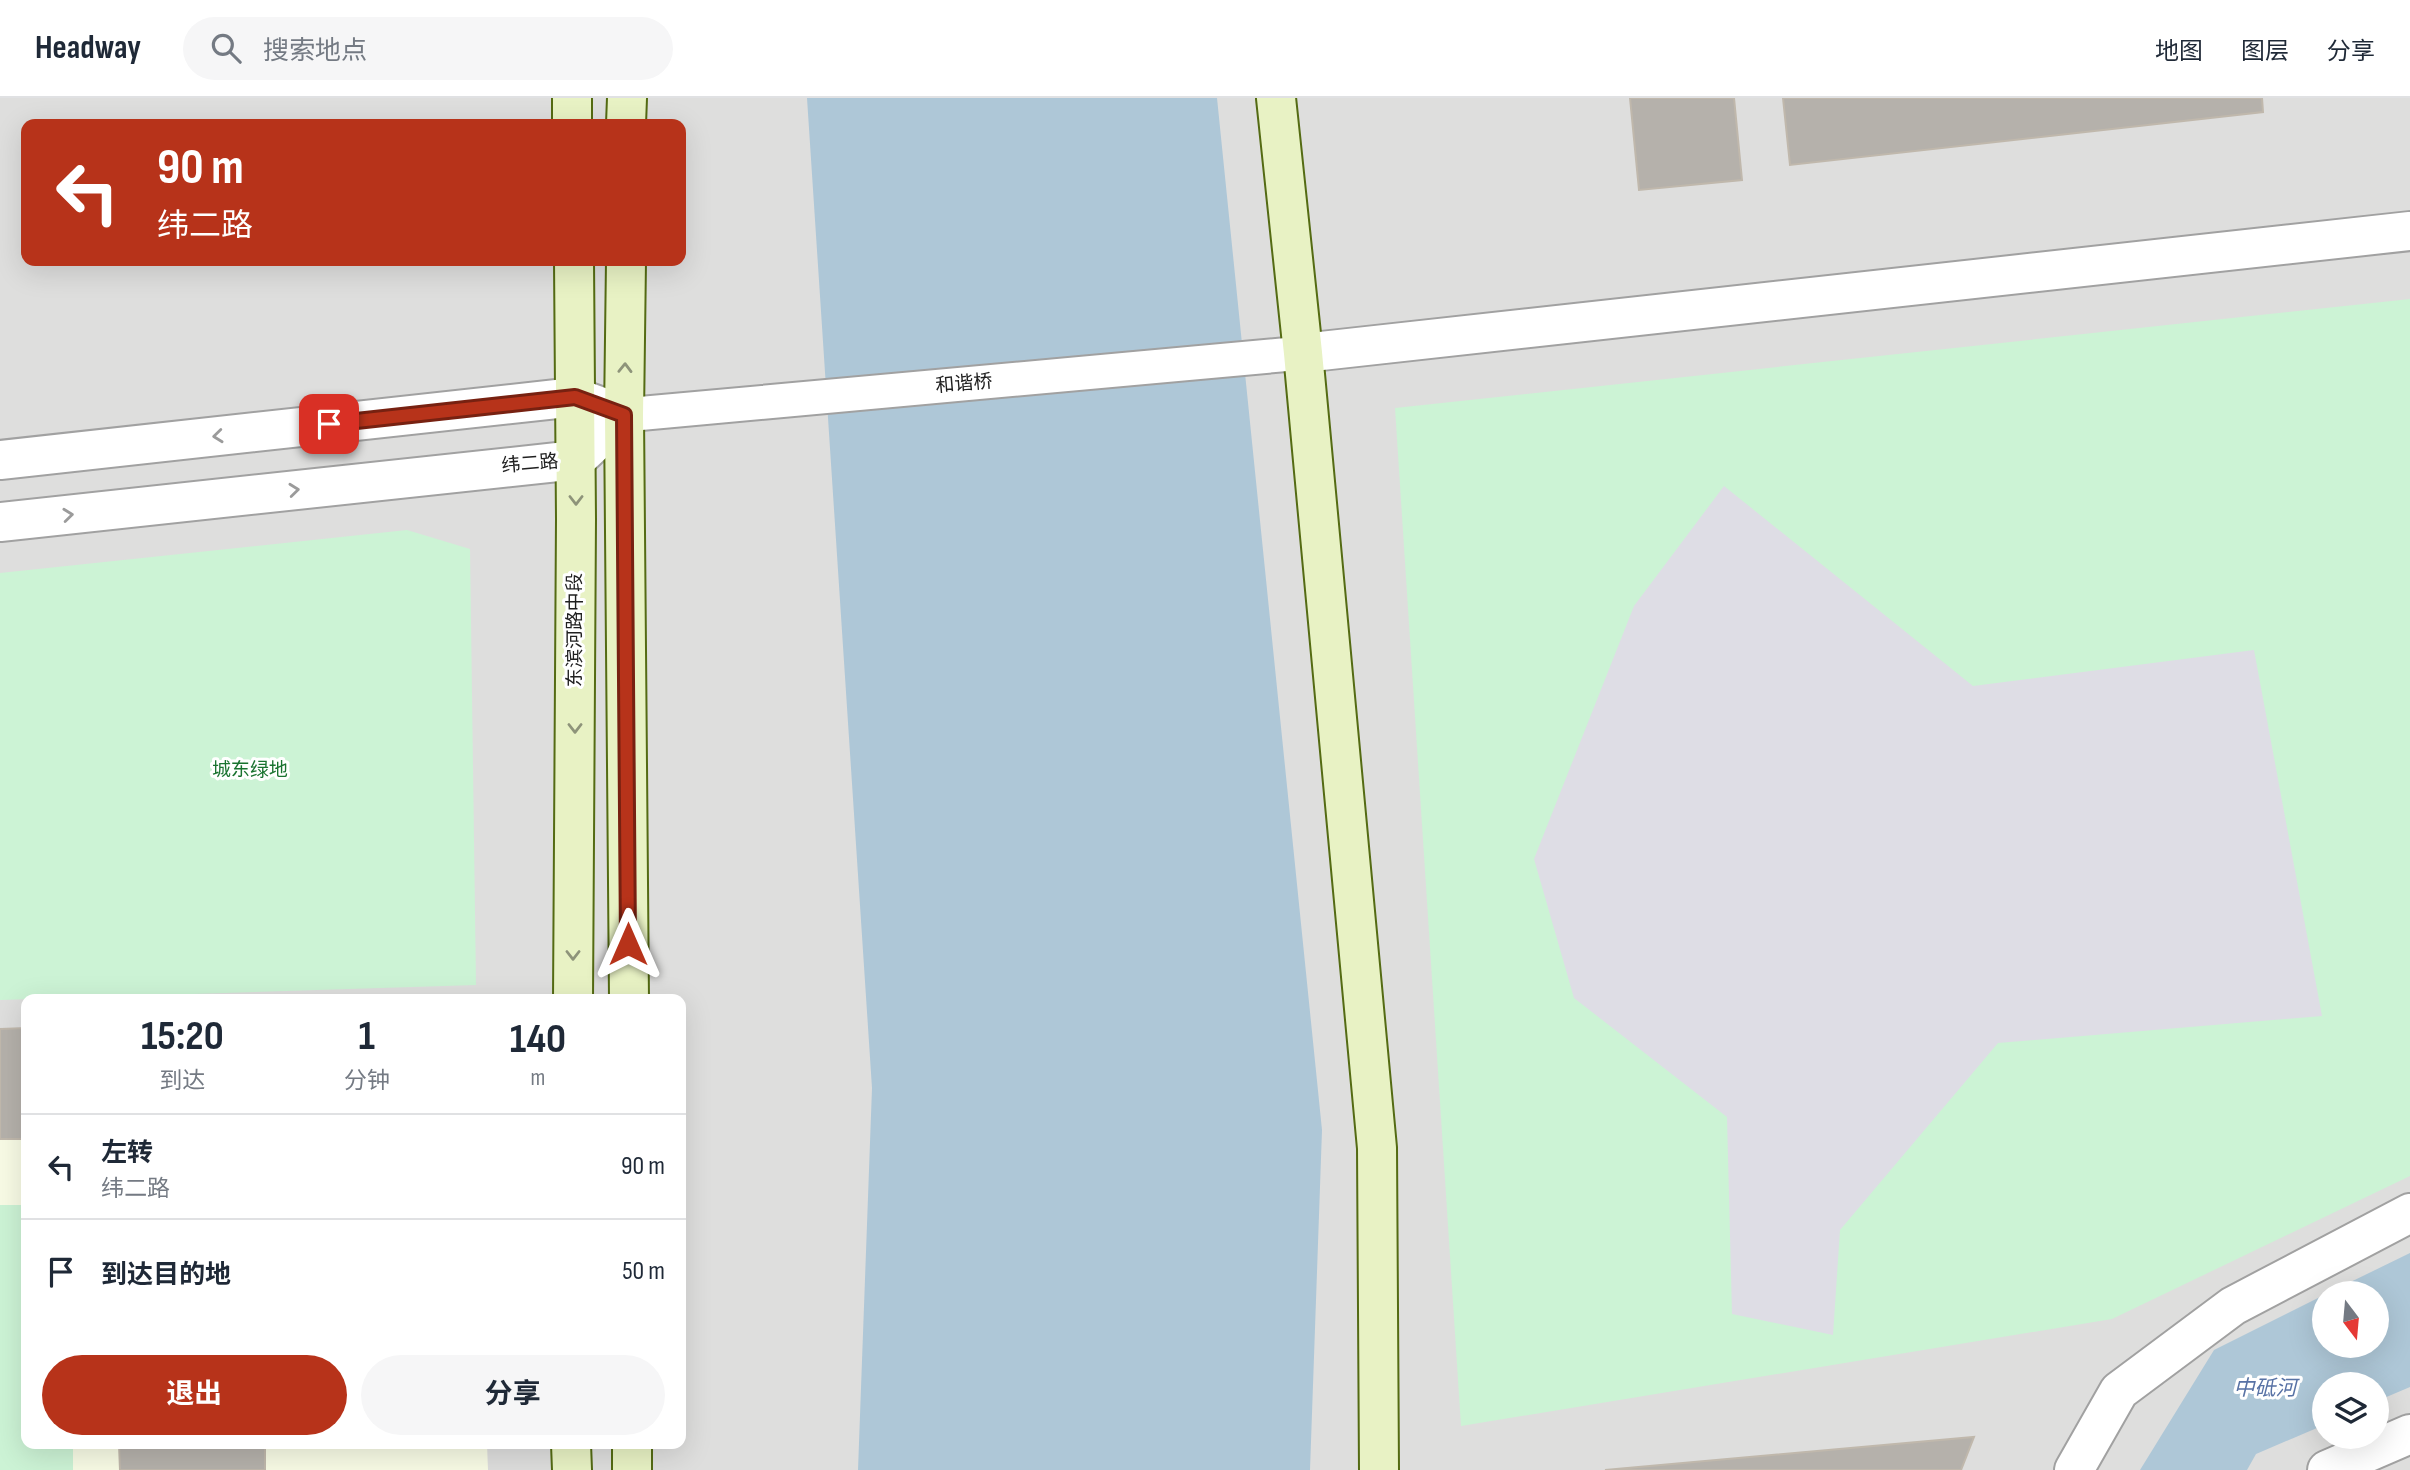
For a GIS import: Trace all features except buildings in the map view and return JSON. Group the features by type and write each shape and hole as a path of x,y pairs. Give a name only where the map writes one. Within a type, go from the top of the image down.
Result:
{"main road":[{"path":"572,98 572,119"},
{"path":"626,98 626,119"},
{"path":"1276,98 1303,353 1377,1148 1379,1470"},
{"name":"东滨河路中段","path":"573,994 576,460 574,266"},
{"path":"626,266 624,415 629,994"},
{"path":"571,1449 572,1470"},
{"path":"632,1449 632,1470"}],"street":[{"path":"1303,353 2410,231"},
{"name":"和谐桥","path":"624,415 1303,353"},
{"path":"0,460 575,397 624,415"},
{"name":"纬二路","path":"0,522 576,460 624,415"},
{"path":"2074,1470 2119,1391 2233,1306 2410,1213"},
{"path":"2327,1470 2410,1434"}],"shaded area":[{"path":"0,98 2410,98 2410,1470 0,1470"},
{"path":"1724,486 1973,686 2254,650 2322,1016 1998,1043 1840,1230 1833,1335 1732,1314 1727,1117 1574,998 1534,859 1634,606"},
{"path":"21,1028 21,1449 487,1449 488,1470 0,1470 0,1029"}],"green space":[{"path":"2410,299 2410,1176 2112,1319 1461,1426 1395,408"},
{"name":"城东绿地","path":"407,530 470,549 476,985 190,994 21,994 21,999 0,1000 0,573"},
{"path":"0,1205 21,1205 21,1449 73,1449 73,1470 0,1470"}],"water":[{"path":"807,98 1217,98 1322,1130 1310,1470 858,1470 872,1088"},
{"name":"中砥河","path":"2410,1253 2410,1387 2389,1396 2389,1372 2312,1372 2312,1430 2256,1454 2247,1470 2140,1470 2214,1350 2312,1301 2312,1358 2389,1358 2389,1281 2353,1281"}],"route":[{"path":"329,424 575,397 624,415 628,944"}]}
